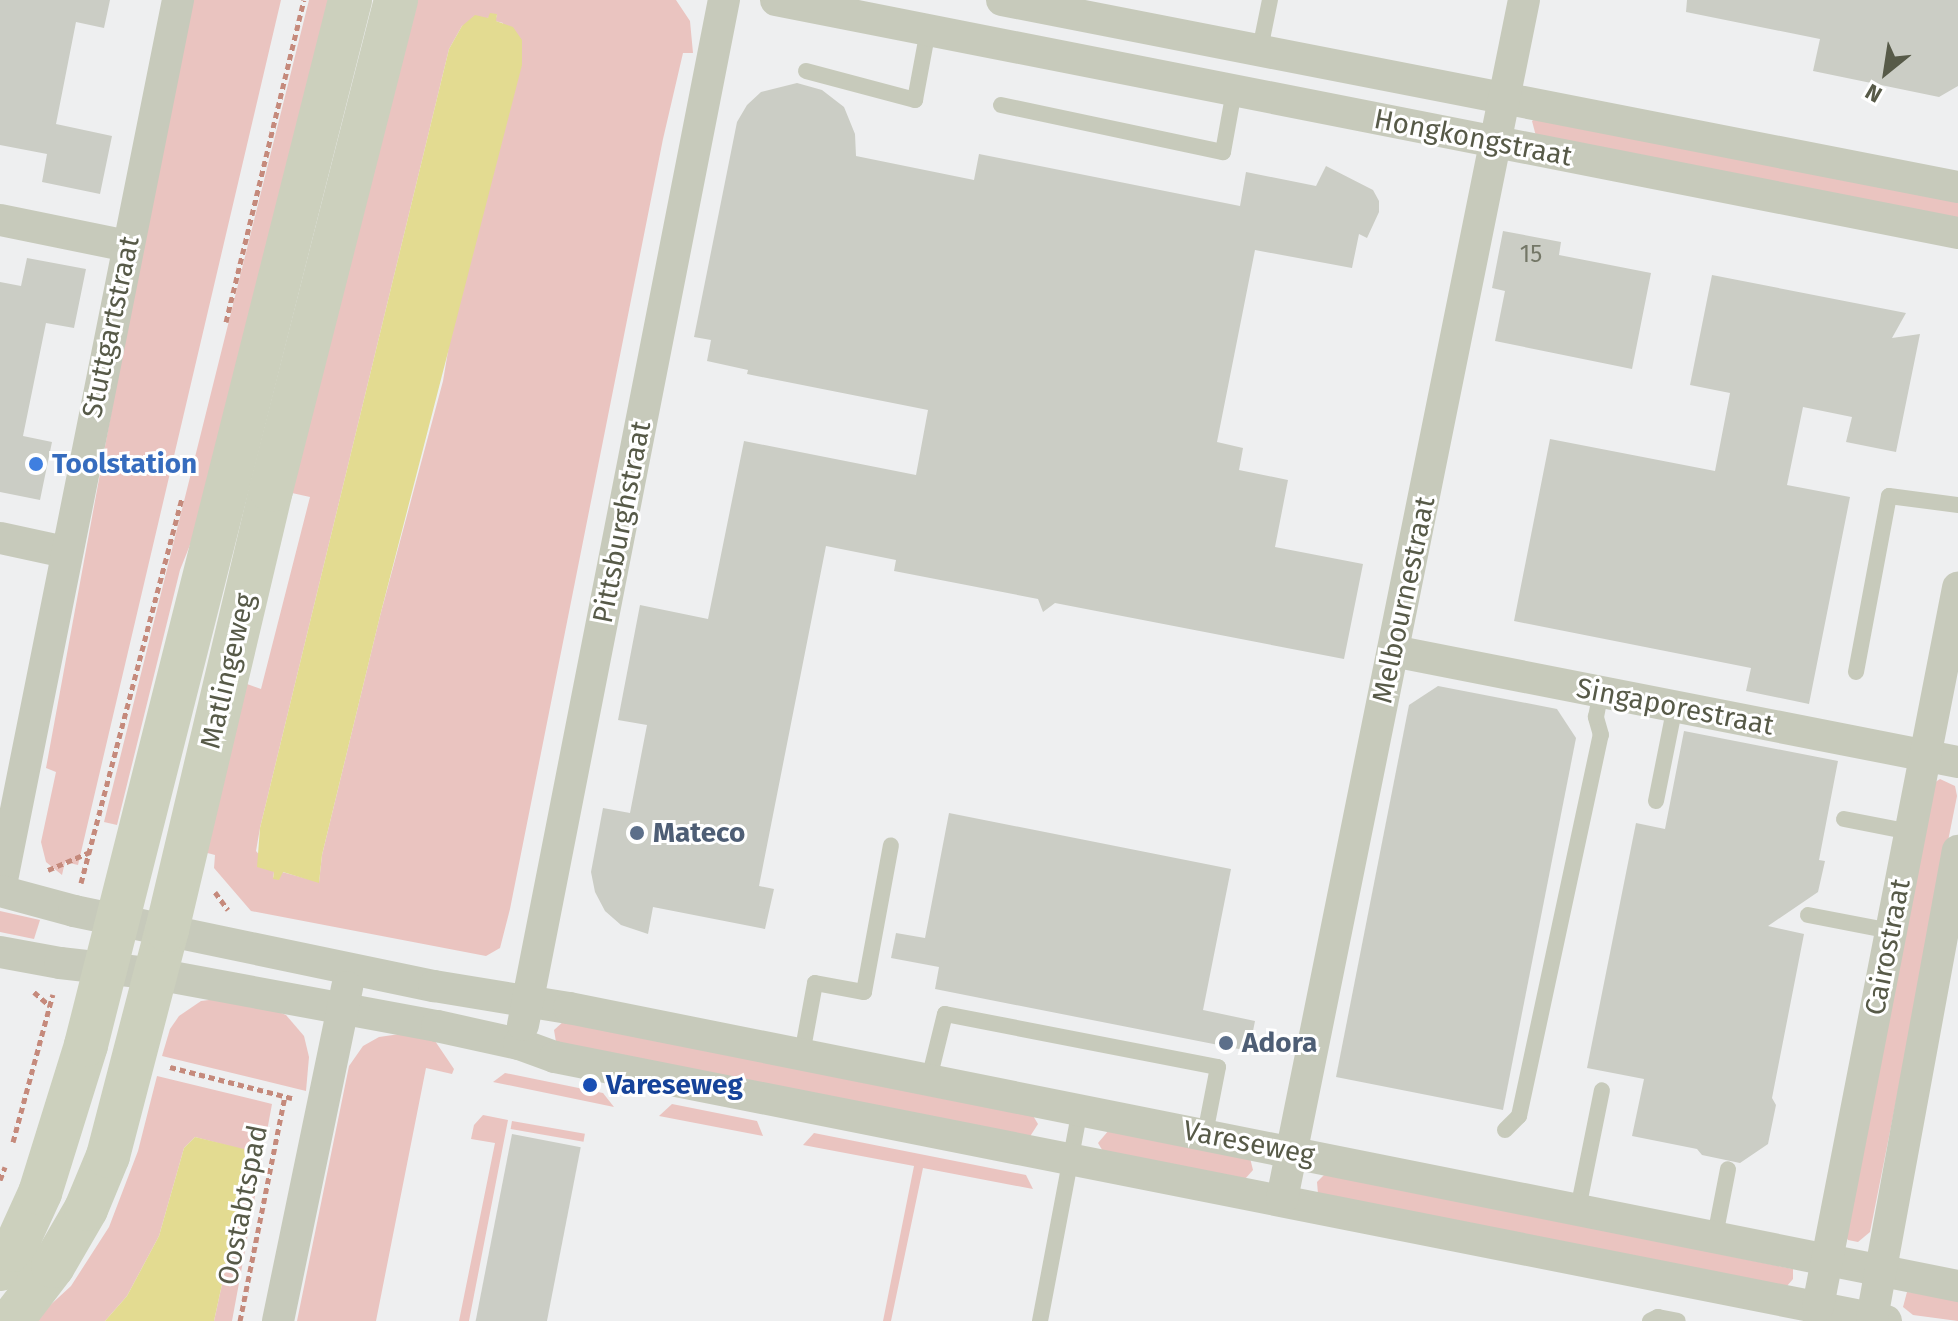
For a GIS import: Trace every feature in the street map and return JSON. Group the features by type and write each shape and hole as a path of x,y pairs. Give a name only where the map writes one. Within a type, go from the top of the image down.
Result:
{"main road":[{"name":"Matlingeweg","path":"0,1269 14,1250 40,1193 86,1045 350,0"},
{"name":"Matlingeweg","path":"11,1321 53,1266 86,1209 108,1156 167,930 271,490 396,0"}],"street":[{"name":"Stuttgartstraat","path":"0,891 65,552 178,0"},
{"name":"Pittsburghstraat","path":"519,1044 724,0"},
{"name":"Hongkongstraat","path":"776,0 1958,233"},
{"name":"Hongkongstraat","path":"989,43 1001,0 1507,96 1958,187"},
{"name":"Melbournestraat","path":"1282,1199 1498,143 1524,0"},
{"path":"0,220 128,246"},
{"path":"0,538 65,552"},
{"name":"Cairostraat","path":"1809,1310 1828,1259 1958,588"},
{"name":"Singaporestraat","path":"1393,651 1958,762"},
{"name":"Cairostraat","path":"1879,1320 1881,1271 1958,851"},
{"name":"Vareseweg","path":"0,891 74,911 527,1004 569,1008 1958,1286"},
{"name":"Vareseweg","path":"0,952 60,963 156,974 343,1008 519,1044 555,1057 1282,1199 1809,1310 1879,1320"},
{"path":"278,1321 351,968"}],"lane":[{"path":"1260,49 1270,0"},
{"path":"806,71 915,100 928,30"},
{"path":"1001,105 1223,152 1234,91"},
{"path":"1856,672 1889,496 1958,505"},
{"path":"1505,1130 1519,1116 1601,735 1596,717 1601,692"},
{"path":"1656,801 1675,706"},
{"path":"1844,819 1910,832"},
{"path":"802,1054 815,983 864,992 891,845"},
{"path":"1808,915 1891,931"},
{"path":"929,1079 945,1014 1203,1064 1218,1067 1205,1134"},
{"path":"1578,1209 1602,1090"},
{"path":"1040,1321 1080,1109"},
{"path":"1715,1236 1728,1169"},
{"path":"1650,1321 1658,1317 1678,1321"}],"path":[{"path":"226,324 304,0"},
{"path":"74,911 184,491"},
{"path":"11,1148 60,963"},
{"path":"41,1034 86,1045"},
{"path":"134,1057 323,1103"},
{"name":"Oostabtspad","path":"240,1321 285,1096"},
{"path":"0,1180 8,1162"}],"shaded area":[{"path":"193,0 281,0 78,865 65,862 62,875 46,862 41,842 56,772 46,768 164,125"},
{"path":"309,0 337,0 213,487 180,570 117,825 104,822"},
{"path":"407,0 676,0 690,21 693,53 683,53 663,139 510,909 500,948 486,956 251,911 214,868 215,855 196,850 247,684 261,689 310,497 283,491","holes":["497,15 495,21 503,23 443,381 380,616 322,855 319,882 282,872 273,878 274,872 256,851 260,828 449,49 462,26"]},
{"path":"490,13 497,14 496,21 513,27 522,40 522,65 380,616 322,855 319,883 283,872 279,880 273,879 274,872 257,867 260,828 449,49 462,26 475,15 488,18"},
{"path":"1541,115 1958,196 1958,223 1537,140 1532,121"},
{"path":"1940,779 1955,786 1957,796 1870,1232 1858,1242 1848,1240 1844,1234 1934,783"},
{"path":"0,911 40,920 34,939 0,932"},
{"path":"225,998 286,1015 304,1036 309,1057 306,1091 162,1056 170,1029 179,1016 201,1001"},
{"path":"564,1021 1032,1114 1038,1124 1029,1138 556,1042 554,1030"},
{"path":"400,1034 433,1038 454,1069 452,1074 426,1068 376,1321 297,1321 349,1066 363,1046 379,1037"},
{"path":"505,1073 603,1093 614,1107 493,1082"},
{"path":"157,1076 272,1104 232,1321 214,1321 247,1169 244,1150 195,1137 184,1148 159,1236 127,1296 105,1321 33,1321 71,1286 109,1227 138,1151"},
{"path":"672,1104 757,1121 763,1136 659,1116"},
{"path":"483,1115 508,1120 469,1321 459,1321 495,1143 471,1139 474,1125"},
{"path":"512,1121 585,1134 583,1142 511,1129"},
{"path":"1109,1130 1250,1158 1253,1170 1245,1179 1104,1153 1098,1143"},
{"path":"814,1133 1026,1175 1033,1189 923,1168 891,1321 883,1321 914,1166 803,1145"},
{"path":"195,1137 244,1149 247,1169 214,1321 105,1321 127,1296 159,1236 184,1148"},
{"path":"1326,1173 1793,1269 1793,1279 1787,1286 1318,1194 1317,1182"},
{"path":"1907,1292 1958,1296 1958,1321 1913,1315 1903,1307"}],"building":[{"path":"0,0 110,0 104,28 76,22 56,124 112,136 100,194 42,182 47,154 0,145"},
{"path":"1687,0 1958,0 1958,86 1939,97 1813,71 1820,39 1686,12"},
{"path":"797,83 822,90 844,107 855,134 856,156 974,180 979,154 1240,206 1246,172 1316,186 1326,166 1373,190 1379,201 1379,212 1367,238 1359,234 1352,268 1255,250 1217,442 1243,448 1239,470 1288,480 1275,547 1363,564 1344,659 1055,603 1043,612 1038,599 894,571 896,560 826,546 759,886 774,889 765,929 653,907 648,934 621,925 605,911 595,892 591,872 603,808 630,813 647,725 618,720 640,605 708,619 744,441 916,475 928,410 747,374 748,370 707,361 711,340 694,337 737,122 747,105 761,92"},
{"path":"1503,231 1561,242 1559,255 1651,273 1632,369 1495,341 1505,291 1492,288"},
{"path":"27,258 86,269 74,328 46,323 23,436 52,442 40,500 0,492 0,282 21,286"},
{"path":"1712,275 1906,313 1892,338 1920,334 1896,452 1846,442 1852,417 1803,407 1787,485 1850,497 1809,704 1746,691 1751,668 1514,621 1550,439 1715,471 1730,393 1690,385"},
{"path":"1438,686 1557,709 1576,738 1503,1110 1336,1077 1409,705"},
{"path":"1684,731 1838,761 1819,860 1825,861 1818,892 1768,926 1804,934 1772,1098 1776,1105 1768,1144 1740,1163 1702,1155 1697,1149 1632,1136 1644,1079 1587,1068 1636,823 1665,829"},
{"path":"949,813 1231,869 1203,1010 1255,1021 1249,1051 935,989 939,967 891,958 896,933 925,938"},
{"path":"512,1134 581,1147 547,1321 476,1321"}],"place":[{"name":"Toolstation","path":"36,464"},
{"name":"Mateco","path":"637,833"},
{"name":"Adora","path":"1226,1043"},
{"name":"Vareseweg","path":"590,1085"}]}
